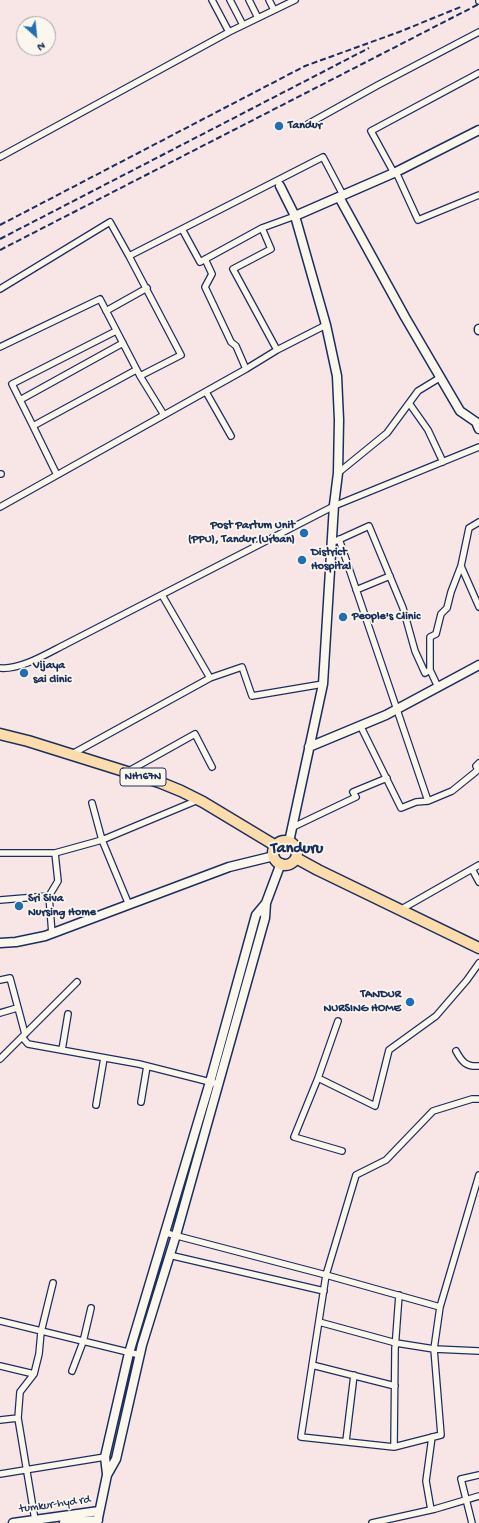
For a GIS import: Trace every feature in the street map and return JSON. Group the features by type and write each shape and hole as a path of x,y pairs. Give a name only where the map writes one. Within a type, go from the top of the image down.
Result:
{"highway":[{"name":"NH167N","path":"0,734 159,782 182,791 198,800 277,855"},
{"path":"280,842 289,842 295,847 297,854 296,858 288,864 277,855 280,842"},
{"path":"296,858 479,948"}],"street":[{"path":"212,0 229,32"},
{"path":"230,0 243,25"},
{"path":"249,0 258,18"},
{"path":"269,0 274,10"},
{"path":"0,157 229,32 295,0"},
{"path":"308,124 479,32"},
{"path":"479,73 371,131 395,172 418,220 479,195"},
{"path":"182,229 200,262 262,228 295,216 395,172 479,130"},
{"path":"129,256 279,183 323,157 341,196 405,317 460,410 478,424"},
{"path":"279,183 295,216 326,325 337,376 339,420 338,473 334,506 335,541 323,684 289,842"},
{"path":"0,289 110,222 181,355 140,376"},
{"path":"262,228 272,249 233,269 277,350"},
{"path":"205,259 212,274 205,287 231,342 236,346 246,369"},
{"path":"106,311 146,288"},
{"path":"0,347 100,299 136,370 164,415"},
{"path":"0,507 206,392 277,350 326,325"},
{"path":"57,475 12,384 116,331"},
{"path":"20,400 123,343"},
{"path":"33,426 136,370"},
{"path":"338,473 388,433 418,391 441,377"},
{"path":"206,392 231,436"},
{"path":"409,403 428,430 443,462"},
{"path":"0,668 8,669 25,663 66,644 334,506 479,447"},
{"path":"438,687 430,670 430,638 436,634 441,614 447,608 451,592 461,566 470,528 479,522"},
{"path":"335,541 369,526 403,608 415,652 424,673 430,670"},
{"path":"335,541 356,590 428,801"},
{"path":"461,566 479,607"},
{"path":"356,590 390,576"},
{"path":"162,595 210,678"},
{"path":"309,747 361,727 397,710 479,665"},
{"path":"71,755 210,678 242,668 252,696 323,684"},
{"path":"361,727 401,808 416,802 428,801 452,791 478,770 476,766 479,763"},
{"path":"127,772 195,734 212,767"},
{"path":"292,828 356,797 353,792 387,778"},
{"path":"0,853 54,853 102,840 198,800"},
{"path":"92,803 102,840 129,905"},
{"path":"52,934 49,896 58,881 54,853"},
{"path":"0,943 16,942 52,934 229,867 277,855 266,903 265,918 176,1235 140,1355 116,1459 107,1475 97,1521"},
{"path":"400,910 479,865"},
{"path":"472,869 479,882"},
{"path":"0,900 49,896"},
{"path":"107,1475 105,1457 129,1353 210,1082 256,915 266,903"},
{"path":"318,1078 375,1106 389,1050 436,1016 467,980 479,962"},
{"path":"0,980 10,978 23,1035 28,1044 147,1066 218,1084"},
{"path":"0,1059 77,982"},
{"path":"0,1013 17,1008"},
{"path":"62,1050 68,1014"},
{"path":"338,1021 318,1078 294,1137 342,1151"},
{"path":"456,1051 461,1062 471,1066 479,1066"},
{"path":"96,1105 104,1058"},
{"path":"141,1102 147,1066"},
{"path":"479,1100 472,1100 433,1110 386,1160 356,1175 326,1275 301,1437 394,1447 441,1435 434,1348 440,1307 478,1182 479,1174"},
{"path":"166,1233 440,1307"},
{"path":"169,1255 324,1291"},
{"path":"35,1520 18,1418 20,1392 34,1374 39,1354 41,1332 53,1283"},
{"path":"394,1447 396,1343 399,1295"},
{"path":"72,1371 83,1342 91,1308"},
{"path":"0,1321 140,1355"},
{"path":"319,1322 396,1343 434,1348 479,1351"},
{"path":"312,1364 395,1386"},
{"path":"0,1366 34,1374"},
{"path":"346,1442 354,1375"},
{"path":"0,1420 18,1418"},
{"path":"431,1510 426,1481 432,1437"},
{"path":"0,1474 105,1457"},
{"path":"472,1523 461,1479 479,1475"},
{"path":"372,1523 431,1510 479,1496"},
{"name":"tumkur-hyd rd","path":"13,1523 99,1511"},
{"name":"tumkur-hyd rd","path":"64,1523 97,1521"}],"railway":[{"path":"0,250 479,4"},
{"path":"0,225 305,66 399,32 463,6"},
{"path":"0,239 369,48"}],"place":[{"name":"Tandur","path":"279,126"},
{"name":"Post Partum Unit (PPU), Tandur (Urban)","path":"304,533"},
{"name":"District Hospital","path":"302,560"},
{"name":"People's Clinic","path":"343,617"},
{"name":"Vijaya sai clinic","path":"24,673"},
{"name":"Sri Siva Nursing Home","path":"19,906"},
{"name":"TANDUR NURSING HOME","path":"410,1002"}],"district":[{"name":"Tanduru","path":"297,850"}]}
